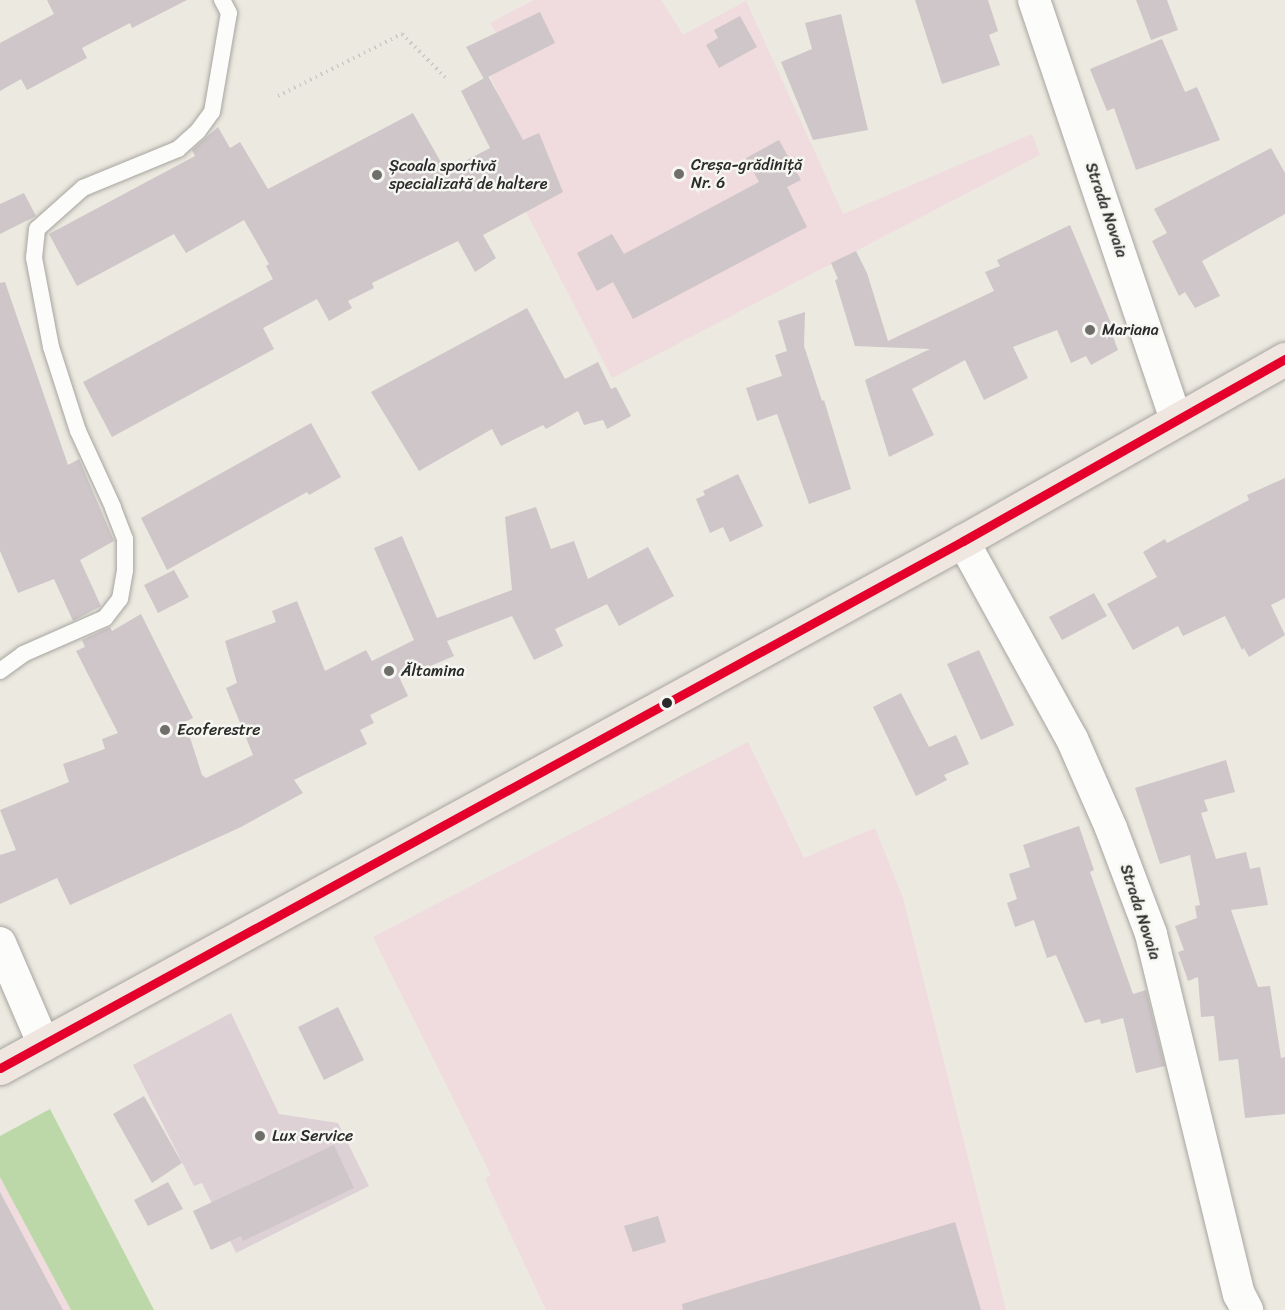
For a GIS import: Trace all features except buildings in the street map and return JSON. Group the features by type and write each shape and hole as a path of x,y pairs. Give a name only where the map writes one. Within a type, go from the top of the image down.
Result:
{"main road":[{"path":"0,1068 963,541 1285,359"}],"street":[{"name":"Strada Novaia","path":"1034,0 1176,420"},
{"name":"Strada Novaia","path":"963,541 1072,739 1111,828 1147,923 1239,1294 1247,1310"},
{"path":"0,943 44,1045"}],"lane":[{"path":"0,671 23,654 105,618 120,599 125,570 125,539 114,507 78,431 51,347 34,258 37,229 83,188 178,149 198,131 213,112 229,13 222,0"}],"path":[{"path":"278,96 402,34 447,78"}],"shaded area":[{"name":"Creșa-grădiniță Nr. 6","path":"534,0 661,0 683,35 746,1 843,214 1032,134 1040,155 612,378 522,204 541,193 487,68 510,55 490,23"},
{"path":"748,742 804,858 875,828 903,898 1006,1310 546,1310 485,1179 491,1175 373,937"},
{"path":"231,1013 279,1114 338,1123 369,1186 236,1253 202,1183 194,1186 133,1065"},
{"path":"0,1177 71,1310 0,1310"}],"green space":[{"path":"50,1109 154,1310 71,1310 0,1177 0,1136"}],"transit line":[{"path":"0,1068 963,541 1285,359"}],"place":[{"name":"Creșa-grădiniță Nr. 6","path":"679,174"},
{"name":"Școala sportivă specializată de haltere","path":"377,175"},
{"name":"Mariana","path":"1090,330"},
{"name":"Ăltamina","path":"389,671"},
{"name":"Ecoferestre","path":"165,730"},
{"name":"Lux Service","path":"260,1136"}]}
